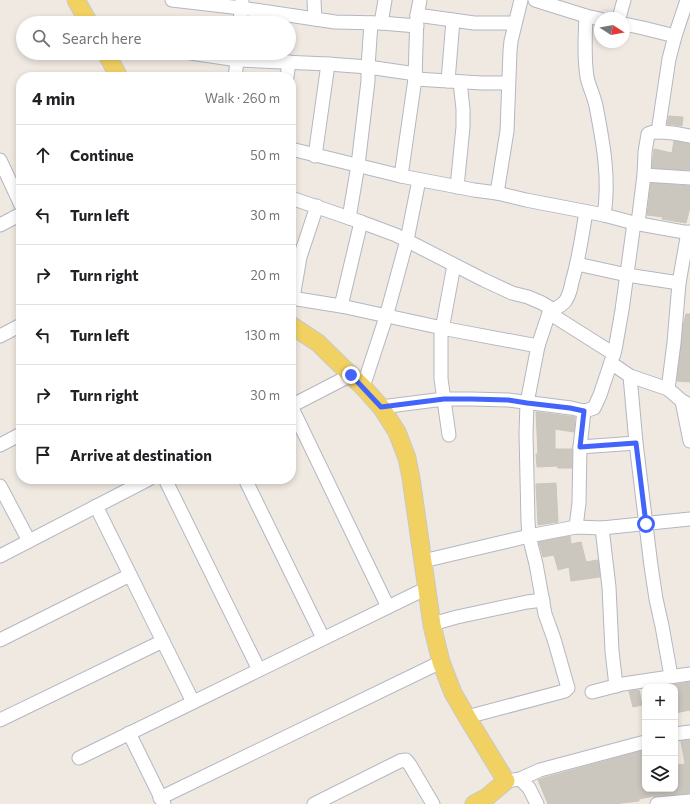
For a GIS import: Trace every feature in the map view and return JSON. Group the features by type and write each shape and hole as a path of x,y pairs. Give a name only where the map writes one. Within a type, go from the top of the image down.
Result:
{"main road":[{"path":"76,0 85,16"},
{"path":"110,60 116,72"},
{"path":"296,328 318,343 363,387 381,407 397,432 407,458 432,624 441,662 453,693 467,717 513,780 474,804"}],"street":[{"path":"172,0 242,4 334,22 376,23 453,20 474,23 515,23"},
{"path":"314,0 315,19"},
{"path":"341,306 355,220 358,165 368,81 368,67 376,23 385,0"},
{"path":"401,176 415,77 417,21 420,0"},
{"path":"497,193 507,131 510,51 520,0"},
{"path":"535,0 570,5 586,16 594,18"},
{"path":"620,12 624,0"},
{"path":"658,132 668,59 687,0"},
{"path":"241,16 242,4"},
{"path":"586,16 586,64 589,86 596,104 604,152 607,188 604,215"},
{"path":"453,20 454,82 463,109 463,128 457,187"},
{"path":"630,25 675,36"},
{"path":"236,72 237,60"},
{"path":"272,60 368,67 415,77 454,82 508,83"},
{"path":"288,72 289,62"},
{"path":"315,156 328,64"},
{"path":"381,407 444,399 471,399 508,400 584,411 594,408 613,358 618,336 644,175 647,136 649,133 658,132 690,136"},
{"path":"296,151 419,180 497,193 689,233 679,283 674,343 668,389"},
{"path":"0,160 16,194"},
{"path":"644,175 690,178"},
{"path":"363,387 386,317 407,240 419,180"},
{"path":"296,200 396,235 484,280 512,293 528,297 542,303 613,358 630,376 668,389 686,403 690,441"},
{"path":"296,278 300,257 317,206"},
{"path":"467,717 520,704 567,690 554,638 545,614 536,564 529,536 526,433 527,403 538,346 551,311 563,304 566,300 576,271 586,212"},
{"path":"0,225 16,217"},
{"path":"577,264 627,275 679,283"},
{"path":"449,435 441,379 441,341 442,328 454,265"},
{"path":"296,299 341,306 386,317 538,346"},
{"path":"0,336 16,327"},
{"path":"296,403 351,375"},
{"path":"630,376 636,443 646,524 656,599 662,626 664,681"},
{"path":"576,528 580,447 584,411"},
{"path":"296,416 388,607"},
{"path":"0,445 16,437"},
{"path":"580,447 636,443"},
{"path":"0,556 139,484"},
{"path":"167,484 259,670"},
{"path":"247,484 323,638"},
{"path":"0,486 29,541"},
{"path":"96,506 193,702"},
{"path":"423,561 529,536 576,528 602,528 690,519"},
{"path":"602,528 609,587 612,651 616,686"},
{"path":"0,640 130,575"},
{"path":"79,758 427,588"},
{"path":"432,624 457,617 542,600"},
{"path":"0,720 163,641"},
{"path":"129,733 162,801 441,662"},
{"path":"592,692 623,684 664,681 690,674"},
{"path":"678,734 690,732"},
{"path":"513,780 540,770 642,743"},
{"path":"314,804 400,761 406,760 433,804"},
{"path":"513,780 529,788 537,804"},
{"path":"660,804 690,801"}],"building":[{"path":"669,116 683,117 682,126 667,124"},
{"path":"674,141 690,144 690,170 652,168 654,149 672,153"},
{"path":"651,183 690,186 690,207 686,223 662,219 663,217 647,215"},
{"path":"686,314 690,314 690,382 677,381 683,326"},
{"path":"536,412 575,417 574,432 555,429 555,449 572,449 572,468 558,468 557,466 537,467 536,454 538,454"},
{"path":"556,483 558,522 538,525 536,484"},
{"path":"570,536 571,544 581,542 586,562 598,560 600,577 571,581 569,567 558,570 554,555 543,557 539,542"},
{"path":"690,682 690,710 678,712 677,684"},
{"path":"639,690 642,705 633,707 629,691"},
{"path":"690,740 690,793 654,796 639,799 639,801 614,804 548,804 538,780 642,751 642,792 678,792 678,765 685,764 681,741"}],"route":[{"path":"351,375 381,407 444,399 471,399 508,400 584,411 580,447 636,443 646,524"}]}
